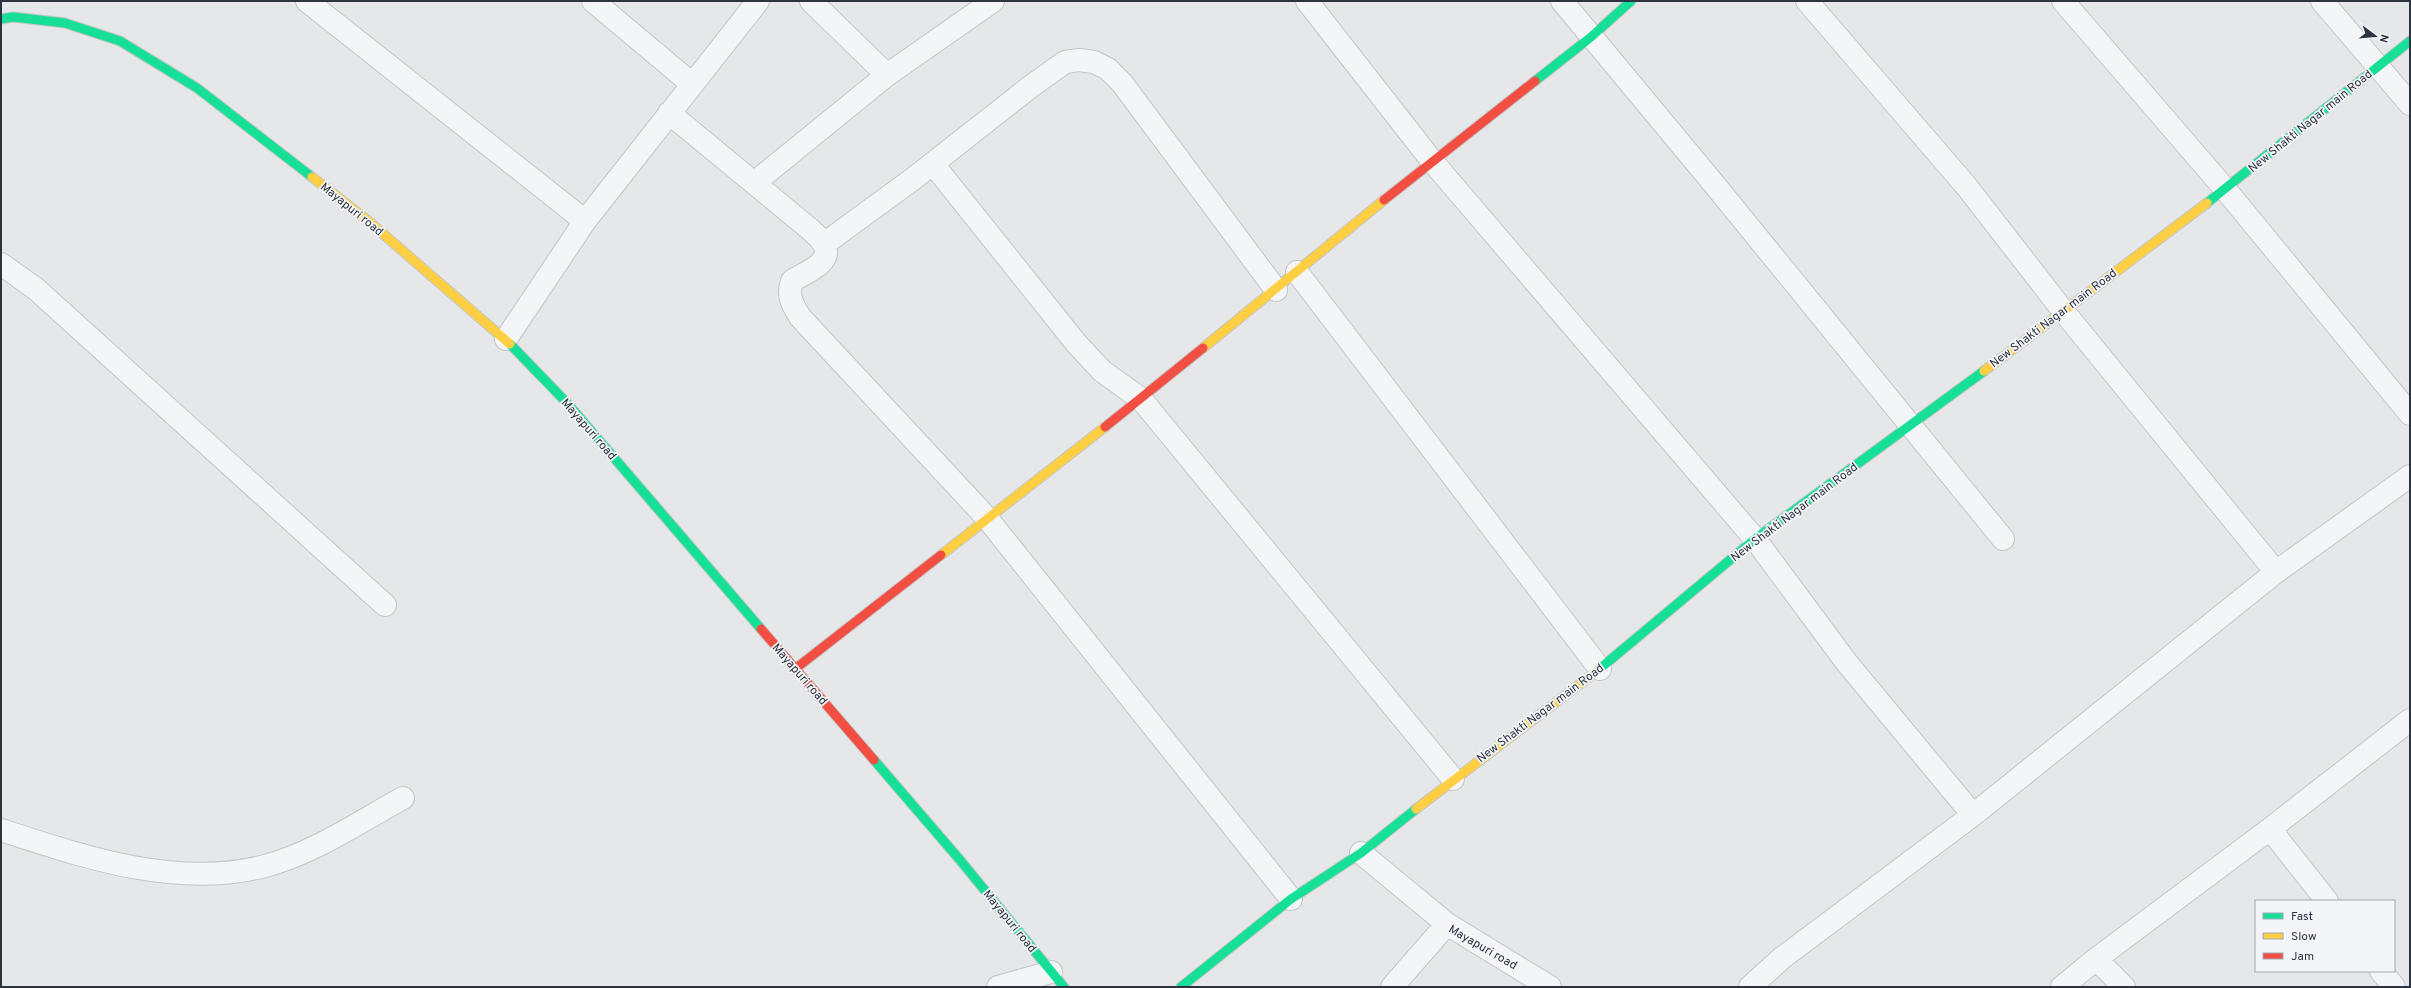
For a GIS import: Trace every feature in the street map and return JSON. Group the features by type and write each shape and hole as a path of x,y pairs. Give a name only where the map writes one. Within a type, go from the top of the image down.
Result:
{"street":[{"path":"307,1 585,221"},
{"path":"593,1 692,84"},
{"path":"506,338 585,221 758,1"},
{"path":"811,1 888,75"},
{"path":"754,183 888,75 993,1"},
{"path":"1307,1 1432,161 1755,539 1847,663 1973,815"},
{"path":"1562,1 1714,184 2003,539"},
{"path":"795,669 1141,399 1432,161 1591,37 1631,1"},
{"path":"1806,1 1967,187 2064,312 2276,572"},
{"path":"2063,1 2225,189 2410,414"},
{"path":"2322,1 2410,104"},
{"name":"Mayapuri road","path":"1,19 14,18 65,23 120,41 197,88 367,220 506,338 567,403 960,860 1058,979"},
{"name":"New Shakti Nagar main Road","path":"1181,987 1291,899 1362,853 1453,779 1600,669 1755,539 1909,424 2064,312 2225,189 2410,41"},
{"path":"824,244 933,164 1065,62 1079,60 1094,62 1108,69 1122,82 1276,290"},
{"path":"669,113 811,230 824,244 825,253 822,261 812,271 792,282 789,291 792,304 810,328 987,518 1291,899"},
{"path":"933,164 1076,343 1102,371 1141,399 1453,779"},
{"path":"1,264 36,289 66,315 385,605"},
{"path":"1297,272 1600,669"},
{"path":"1750,987 1782,958 1973,815 2276,572 2410,476"},
{"path":"2062,987 2096,958 2270,829 2410,720"},
{"path":"1,830 75,854 162,872 218,874 265,866 307,850 403,798"},
{"path":"2270,829 2326,900"},
{"path":"1362,853 1447,924"},
{"name":"Mayapuri road","path":"1392,987 1447,924 1550,987"},
{"path":"2096,958 2124,987"},
{"path":"2382,972 2394,987"},
{"path":"998,987 1058,979"}],"traffic: fast":[{"path":"1535,81 1591,37 1631,1"},
{"path":"1,19 13,17 65,23 120,41 197,88 312,177"},
{"path":"2207,203 2410,41"},
{"path":"510,344 567,403 761,629"},
{"path":"1597,671 1755,539 1984,371"},
{"path":"874,760 960,860 1064,987"},
{"path":"1181,987 1291,899 1361,853 1416,809"}],"traffic: slow":[{"path":"312,177 367,220 510,344"},
{"path":"1203,348 1384,200"},
{"path":"1984,371 2207,203"},
{"path":"941,555 1105,427"},
{"path":"1416,809 1597,671"}],"traffic: jam":[{"path":"1384,200 1535,81"},
{"path":"1105,427 1203,348"},
{"path":"795,669 941,555"},
{"path":"761,629 874,760"}]}
